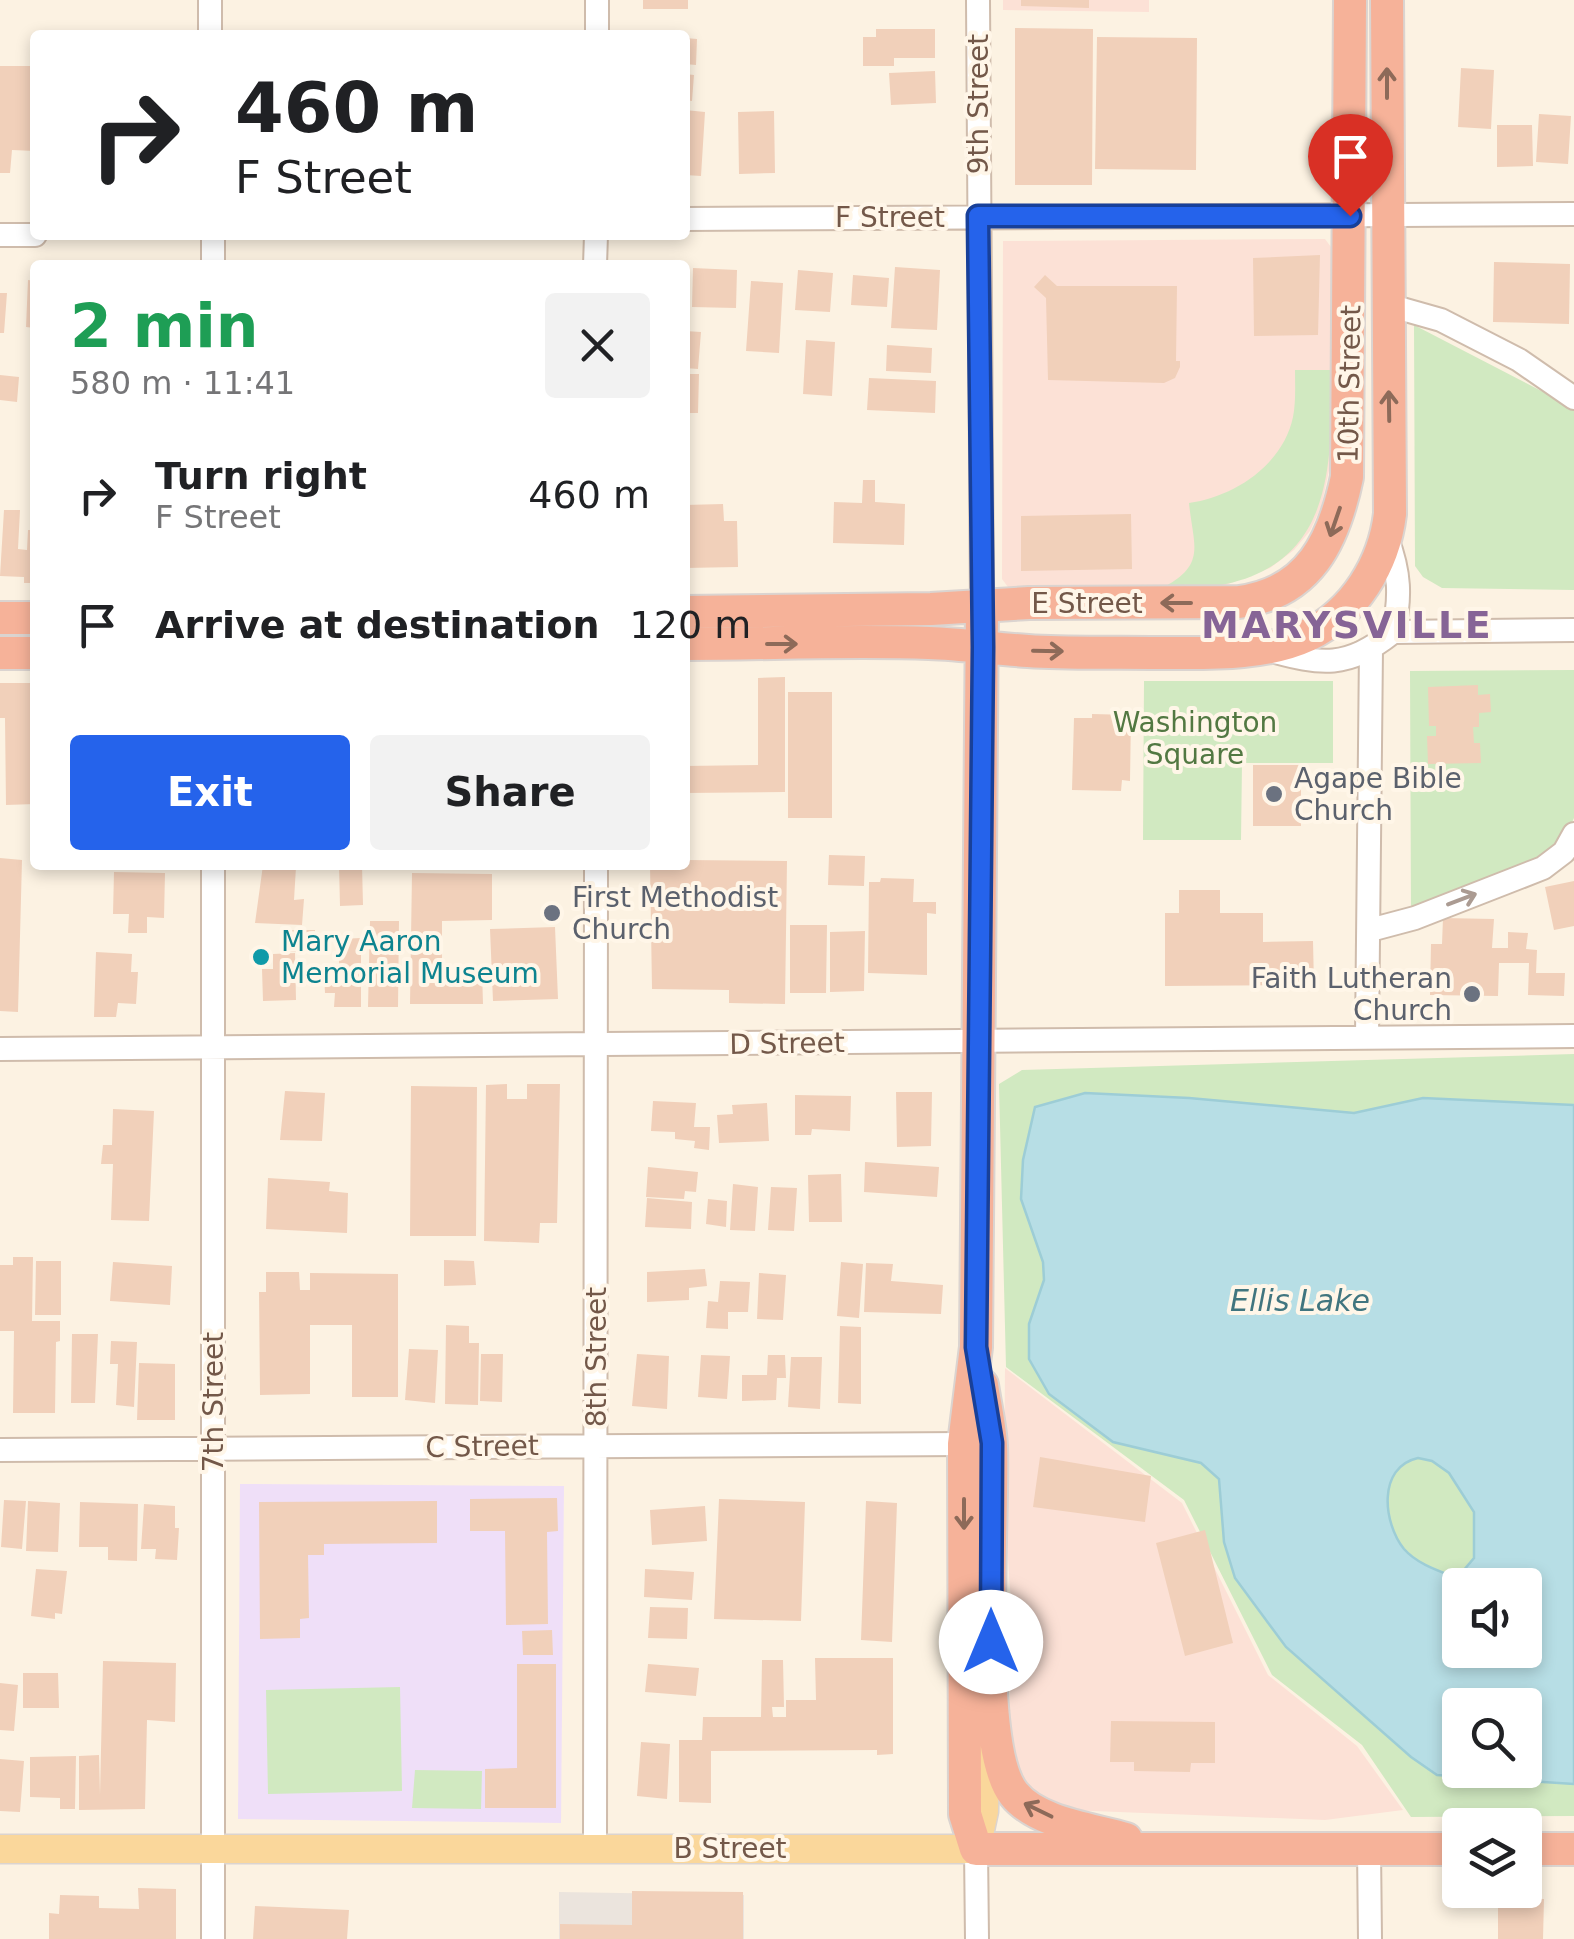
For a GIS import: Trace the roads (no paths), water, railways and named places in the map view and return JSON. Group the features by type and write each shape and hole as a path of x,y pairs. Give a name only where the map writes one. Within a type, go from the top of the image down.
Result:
{"highway":[{"name":"10th Street","path":"1302,575 1329,539 1348,477 1350,0"},
{"name":"10th Street","path":"1329,622 1364,586 1387,538 1387,0"},
{"name":"E Street","path":"690,612 1239,602 1270,596 1302,575"},
{"name":"9th Street","path":"976,1849 965,1814 964,1444 976,1347 982,604"},
{"path":"0,618 30,618"},
{"name":"E Street","path":"690,644 928,643 1031,651 1190,653 1260,648 1307,635 1329,622"},
{"path":"0,653 30,653"},
{"name":"9th Street","path":"976,1347 992,1443 991,1681"},
{"path":"991,1681 998,1756 1015,1796 1047,1816 1164,1850"},
{"name":"B Street","path":"976,1849 1442,1849"},
{"path":"1542,1849 1574,1849"}],"main road":[{"name":"9th Street","path":"976,1849 984,1810 991,1681"},
{"name":"B Street","path":"0,1850 976,1849"}],"street":[{"path":"210,0 210,30"},
{"path":"596,0 597,30"},
{"name":"9th Street","path":"978,0 982,604"},
{"name":"F Street","path":"690,219 1574,214"},
{"path":"0,235 30,235"},
{"path":"1388,305 1441,320 1519,360 1574,398"},
{"name":"10th Street","path":"1387,538 1398,567 1399,597 1393,632"},
{"path":"1393,632 1574,630"},
{"name":"E Street","path":"1260,648 1324,661 1351,659 1393,632"},
{"path":"1367,1038 1371,649"},
{"path":"1370,930 1415,918 1543,868 1564,852 1574,834"},
{"name":"7th Street","path":"212,1939 213,870"},
{"name":"8th Street","path":"595,1849 596,870"},
{"name":"D Street","path":"0,1049 1574,1036"},
{"name":"C Street","path":"0,1450 964,1444"},
{"path":"1369,1848 1370,1939"},
{"name":"9th Street","path":"976,1849 977,1939"}],"water":[{"name":"Ellis Lake","path":"1085,1093 1354,1113 1423,1098 1574,1105 1574,1784 1542,1782 1542,1688 1442,1688 1442,1775 1411,1757 1286,1647 1235,1578 1224,1542 1219,1479 1201,1463 1113,1442 1049,1394 1029,1359 1029,1324 1044,1280 1043,1262 1021,1199 1023,1160 1035,1107","holes":["1418,1458 1432,1461 1449,1473 1474,1512 1474,1558 1466,1568 1542,1568 1542,1668 1442,1668 1442,1572 1404,1549 1388,1511 1390,1484 1396,1472"]}],"place":[{"name":"Agape Bible Church","path":"1274,794"},
{"name":"First Methodist Church","path":"552,913"},
{"name":"Mary Aaron Memorial Museum","path":"261,957"},
{"name":"Faith Lutheran Church","path":"1472,994"}],"district":[{"name":"MARYSVILLE","path":"1347,625"}],"park label":[{"name":"Washington Square","path":"1195,738"}]}
